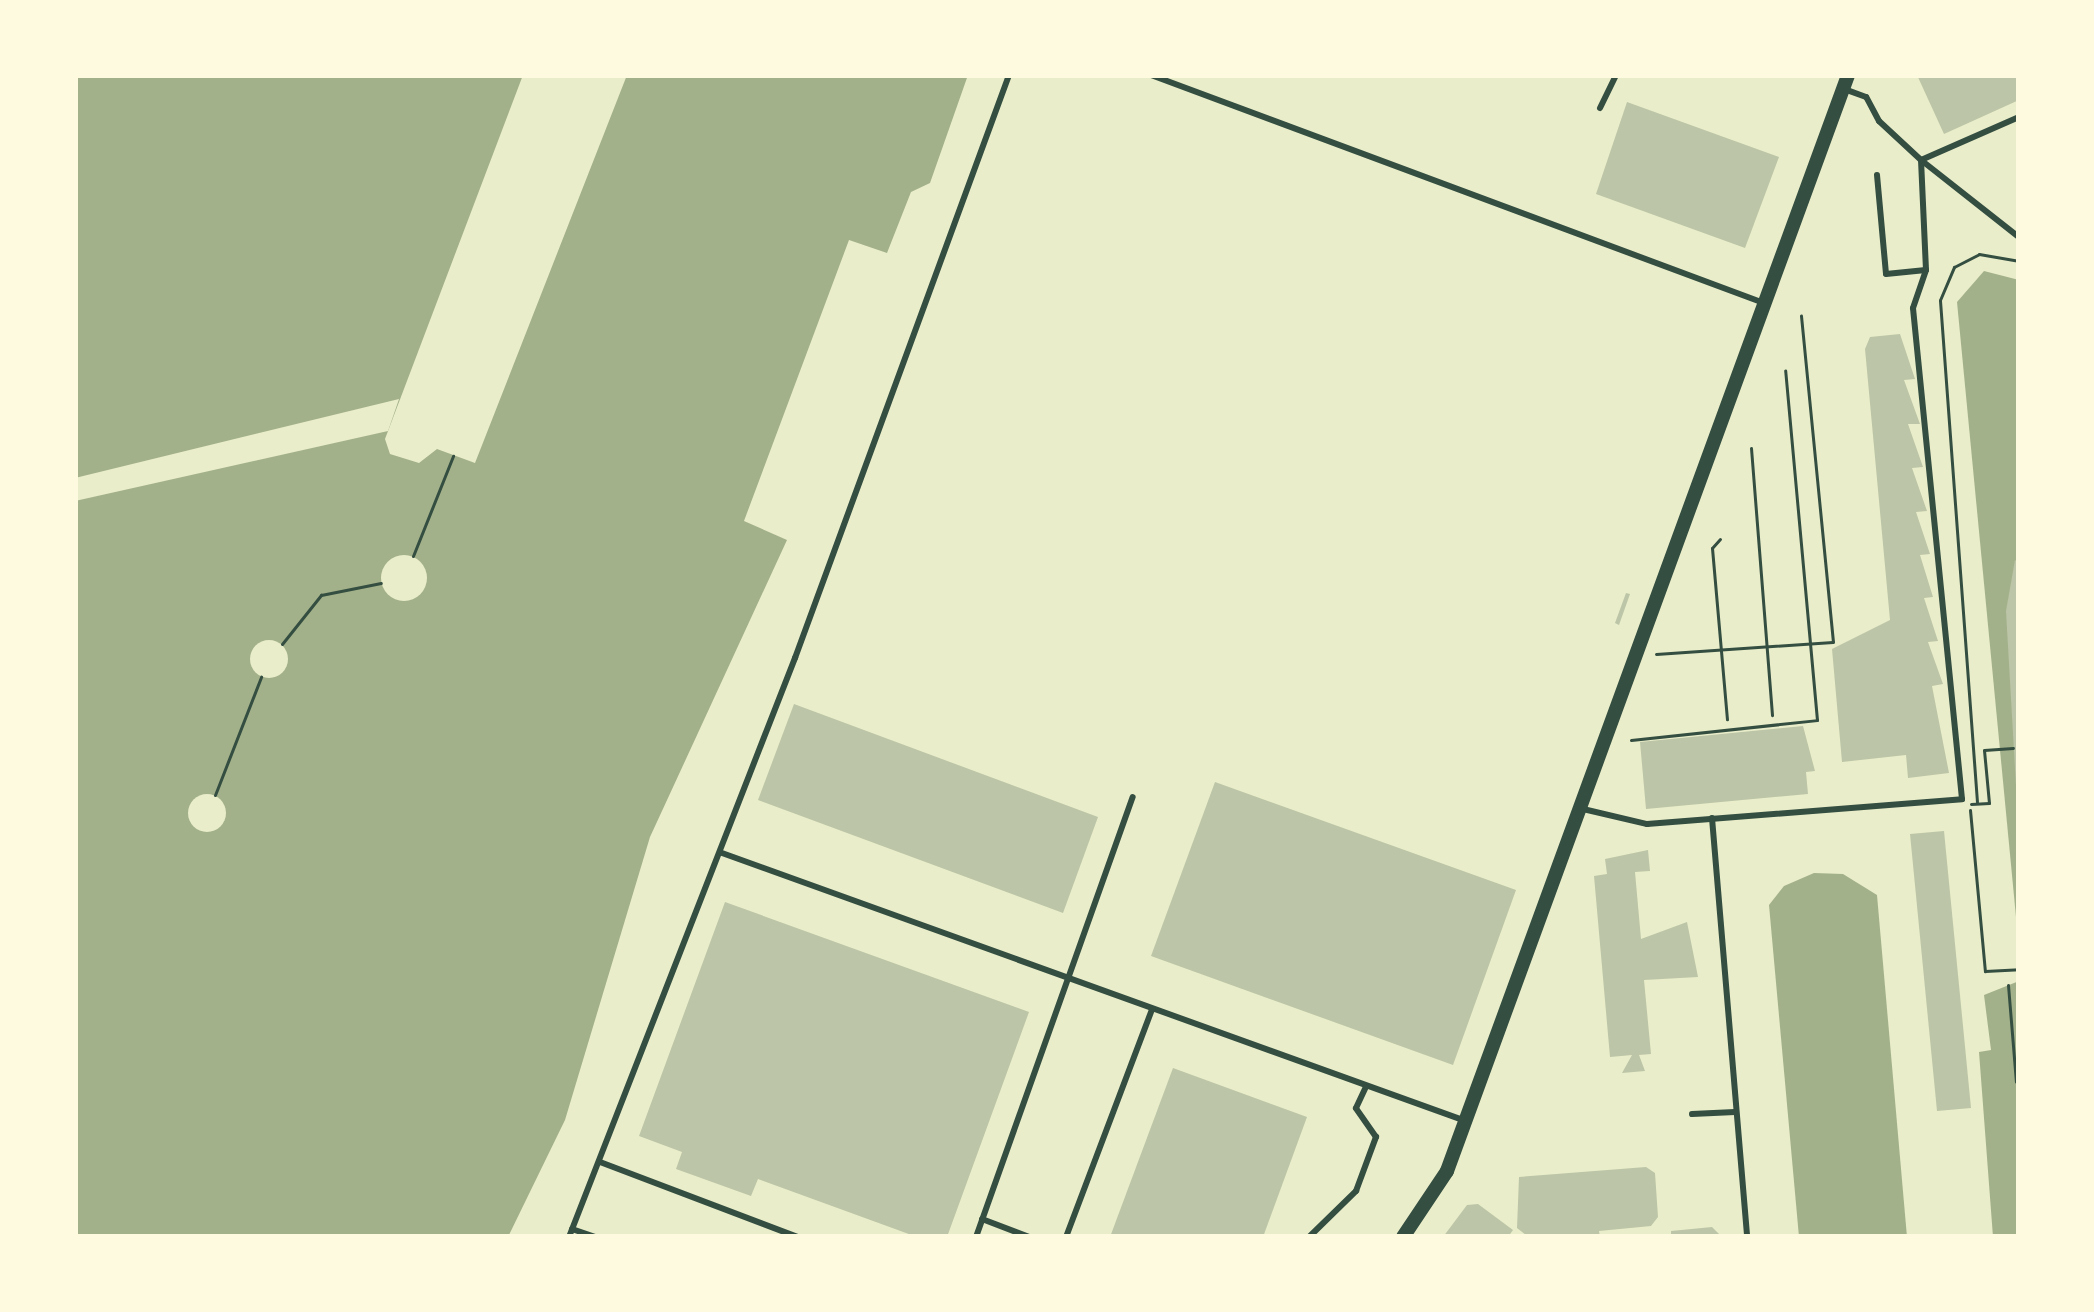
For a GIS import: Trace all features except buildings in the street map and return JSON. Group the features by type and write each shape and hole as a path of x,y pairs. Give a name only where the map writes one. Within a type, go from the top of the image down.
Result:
{"street":[{"path":"1402,1237 1441,1187 1846,82"}],"lane":[{"path":"595,1237 570,1233 721,853 1009,75"},
{"path":"1151,75 1764,303"},
{"path":"1600,108 1616,75"},
{"path":"1846,82 1866,97 1879,122 1921,160 2019,236"},
{"path":"1921,160 2019,117"},
{"path":"1580,808 1632,824 1965,802 1913,308 1926,270 1921,160"},
{"path":"1877,175 1886,274 1926,270"},
{"path":"976,1237 1133,796"},
{"path":"1712,818 1747,1237"},
{"path":"721,853 1463,1120"},
{"path":"1066,1237 1152,1009"},
{"path":"1309,1237 1356,1191 1376,1137 1356,1108 1366,1087"},
{"path":"1692,1114 1735,1112"},
{"path":"600,1162 797,1237"},
{"path":"982,1219 1029,1237"}],"path":[{"path":"1965,802 1981,801 1940,300 1954,267 1979,254 2019,261"},
{"path":"1638,647 1666,658 1833,642 1801,316"},
{"path":"1631,740 1817,720 1786,370"},
{"path":"1751,448 1772,715"},
{"path":"412,556 453,456"},
{"path":"1720,538 1712,548 1727,719"},
{"path":"282,644 321,595 381,583"},
{"path":"215,795 261,677"},
{"path":"1965,802 1990,798 1984,750 2013,748"},
{"path":"1965,802 1985,971 2016,969"},
{"path":"2008,985 2016,1082"}],"shaded area":[{"path":"75,75 523,75 385,439 390,454 419,463 437,449 475,463 627,75 968,75 930,183 911,192 887,253 849,240 744,521 787,540 650,837 565,1120 508,1237 75,1237"},
{"path":"1984,271 2019,280 2019,948 1957,302"},
{"path":"1814,873 1843,874 1877,895 1907,1237 1799,1237 1769,905 1784,886"},
{"path":"2019,981 2019,1237 1993,1237 1979,1052 1991,1050 1984,995"}],"pier":[{"path":"399,399 388,431 75,501 75,478"},
{"path":"404,555 420,562 427,578 420,594 404,601 388,594 381,578 388,562"},
{"path":"269,640 283,645 288,659 283,673 269,678 255,673 250,659 255,645"},
{"path":"207,794 221,799 226,813 221,827 207,832 193,827 188,813 193,799"}]}
